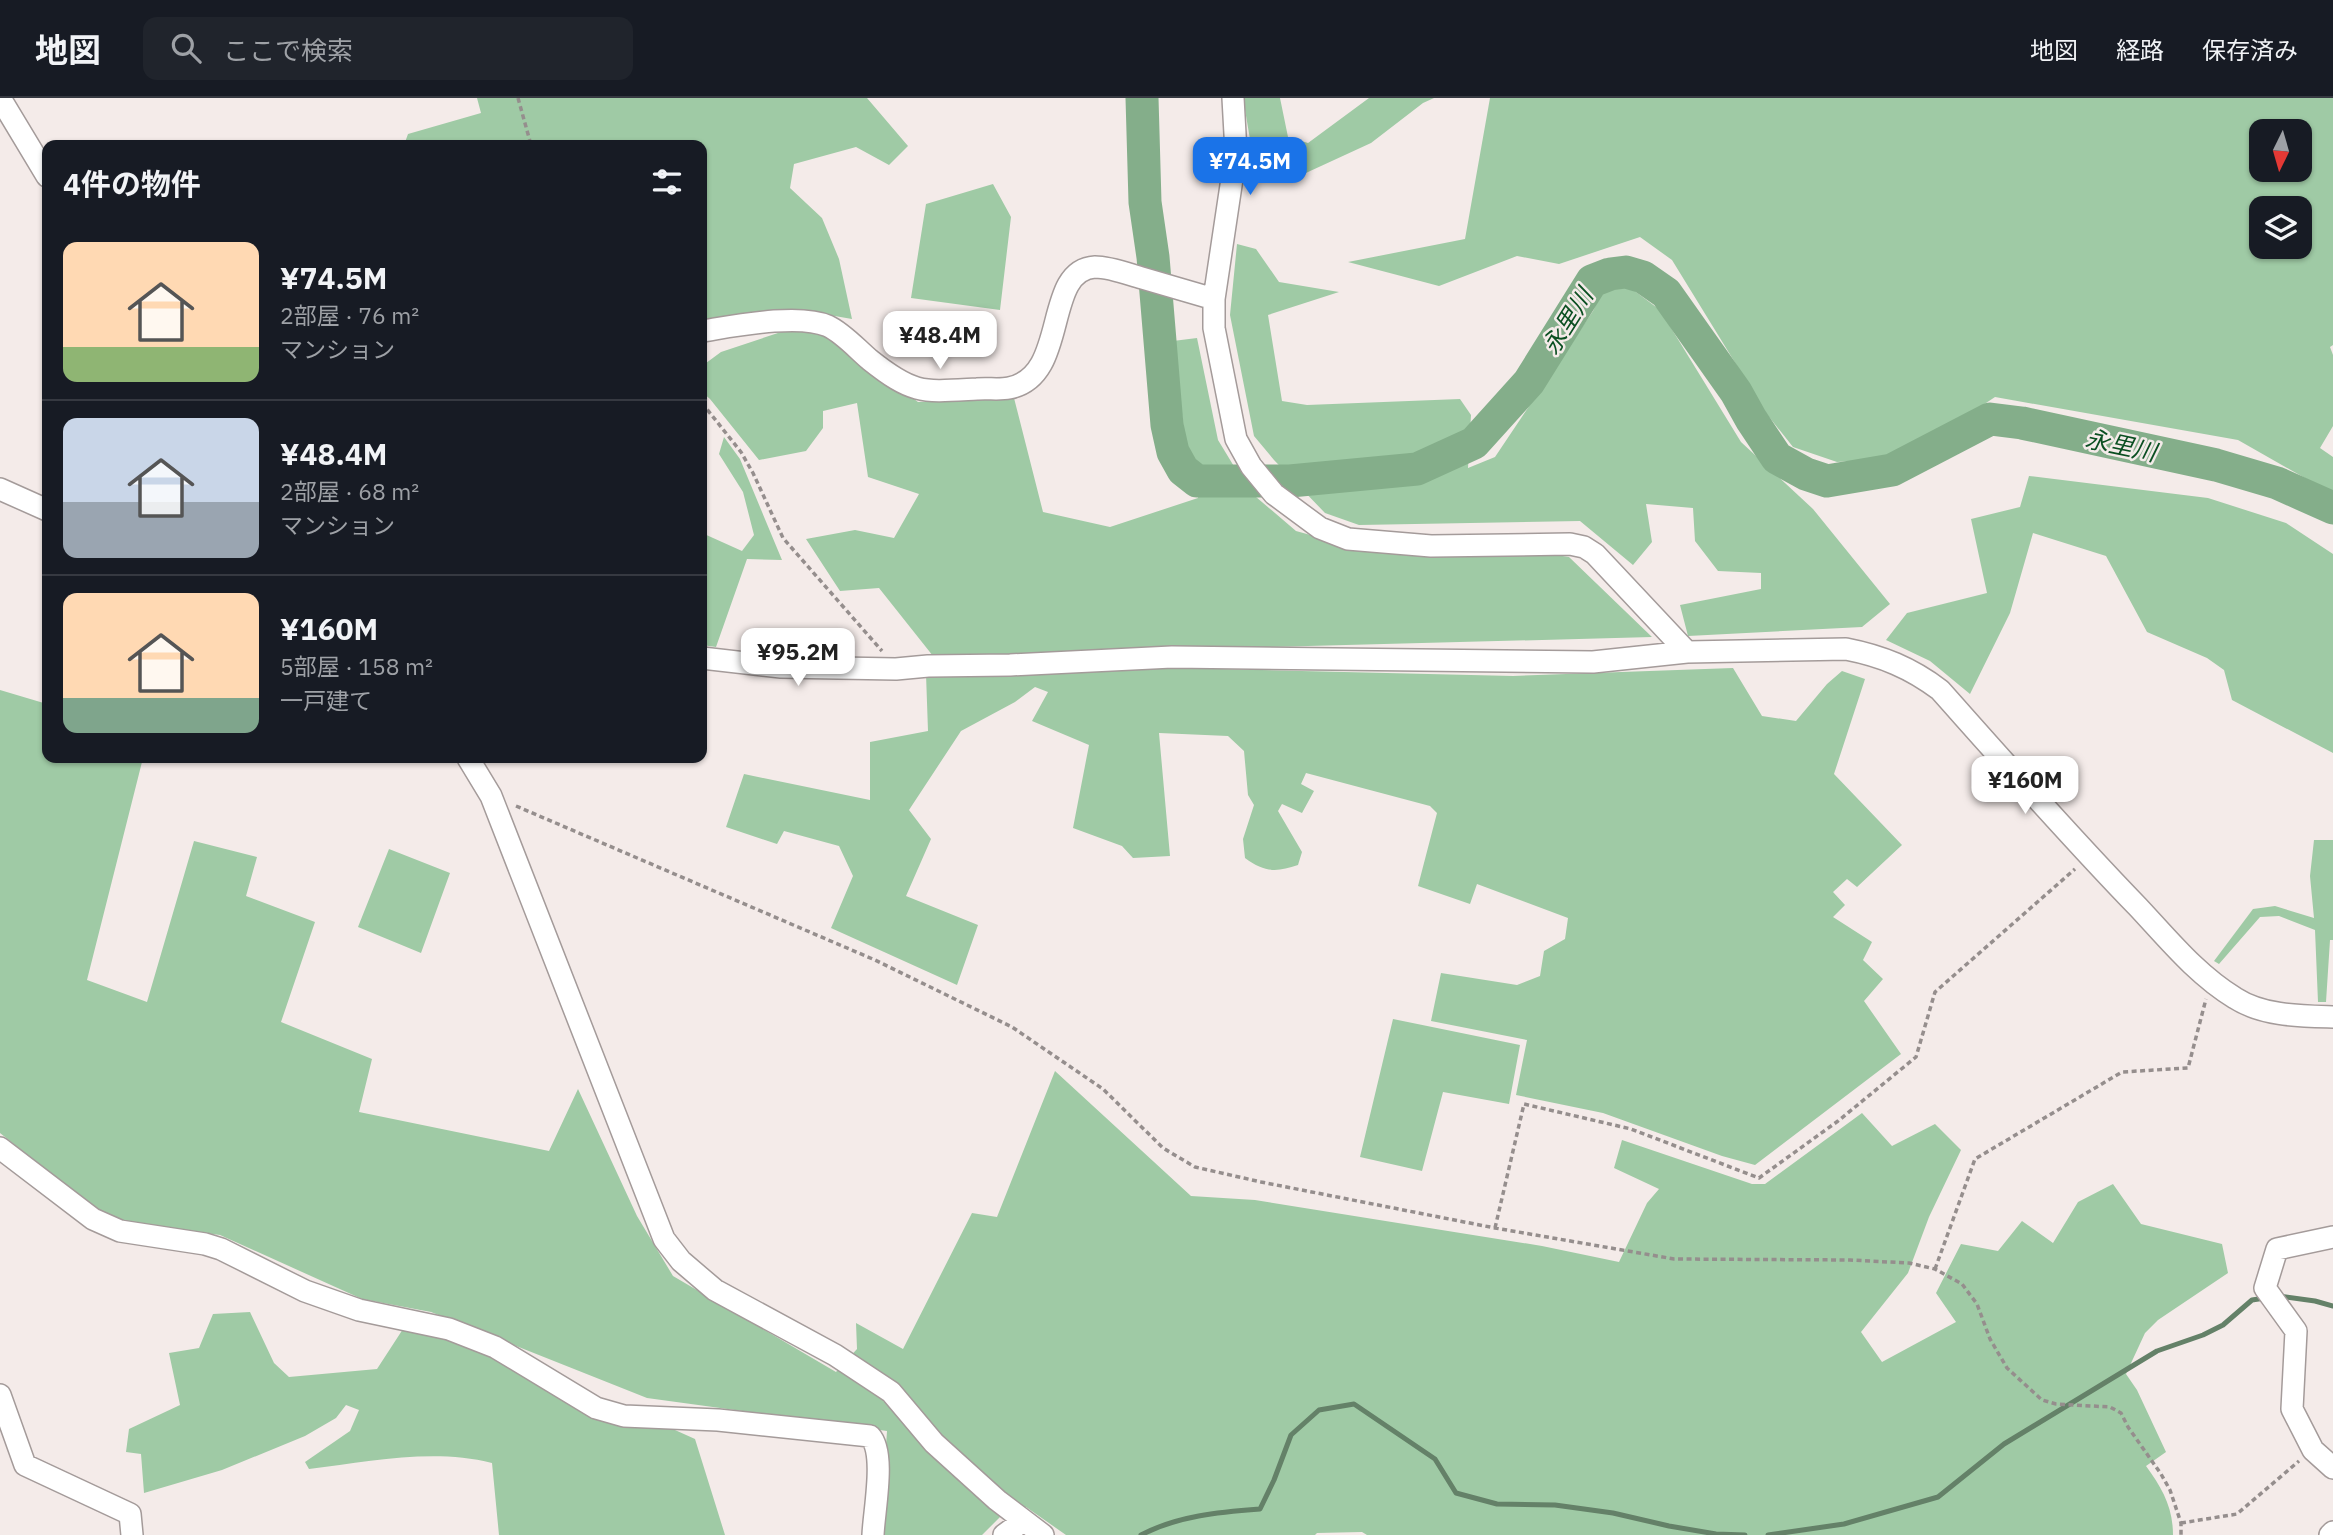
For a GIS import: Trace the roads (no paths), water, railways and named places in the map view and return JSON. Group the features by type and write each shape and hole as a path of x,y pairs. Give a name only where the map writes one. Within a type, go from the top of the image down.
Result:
{"street":[{"path":"0,98 42,168"},
{"path":"1233,98 1236,152 1203,296 1214,328 1236,439 1251,466 1274,494 1320,528 1348,539 1431,546 1570,544 1584,547 1595,554 1687,652"},
{"path":"707,330 795,320 812,322 830,327 902,384 933,393 1011,388 1031,378 1045,361 1067,286 1074,275 1085,269 1098,267 1127,273 1203,296"},
{"path":"0,489 42,508"},
{"path":"707,659 781,667 896,669 1172,657 1593,662 1687,652 1846,649 1870,653 1919,674 1940,691 2089,857 2210,981 2236,1000 2260,1009 2285,1015 2333,1017"},
{"path":"471,763 491,796 664,1239 681,1262 715,1290 835,1355 891,1392 933,1443 1043,1535"},
{"path":"0,1148 93,1219 120,1231 213,1247 305,1292 359,1310 449,1329 495,1347 596,1408 624,1416 718,1420 870,1436 876,1443 878,1463 873,1535"},
{"path":"2333,1237 2277,1249 2270,1296 2296,1331 2292,1409 2313,1450 2333,1468"},
{"path":"0,1395 25,1465 130,1514 132,1535"},
{"path":"1004,1535 1023,1521"}],"waterway":[{"name":"永里川","path":"1142,98 1145,202 1153,257 1167,425 1173,452 1183,470 1197,481 1290,481 1417,469 1474,443 1529,382 1592,281 1610,274 1626,272 1643,277 1666,293 1736,392 1777,458 1806,474 1827,481 1892,470 1990,419 2022,423 2216,465 2277,483 2333,508"},
{"path":"2278,1296 2333,1306"},
{"path":"1768,1535 1844,1524 1938,1497 2004,1444 2157,1351 2203,1335 2223,1325 2252,1300 2265,1298"},
{"path":"1141,1535 1184,1519 1260,1509 1291,1435 1319,1410 1354,1404 1435,1459 1456,1493 1497,1504 1555,1505 1613,1513 1716,1534 1745,1535"}]}
